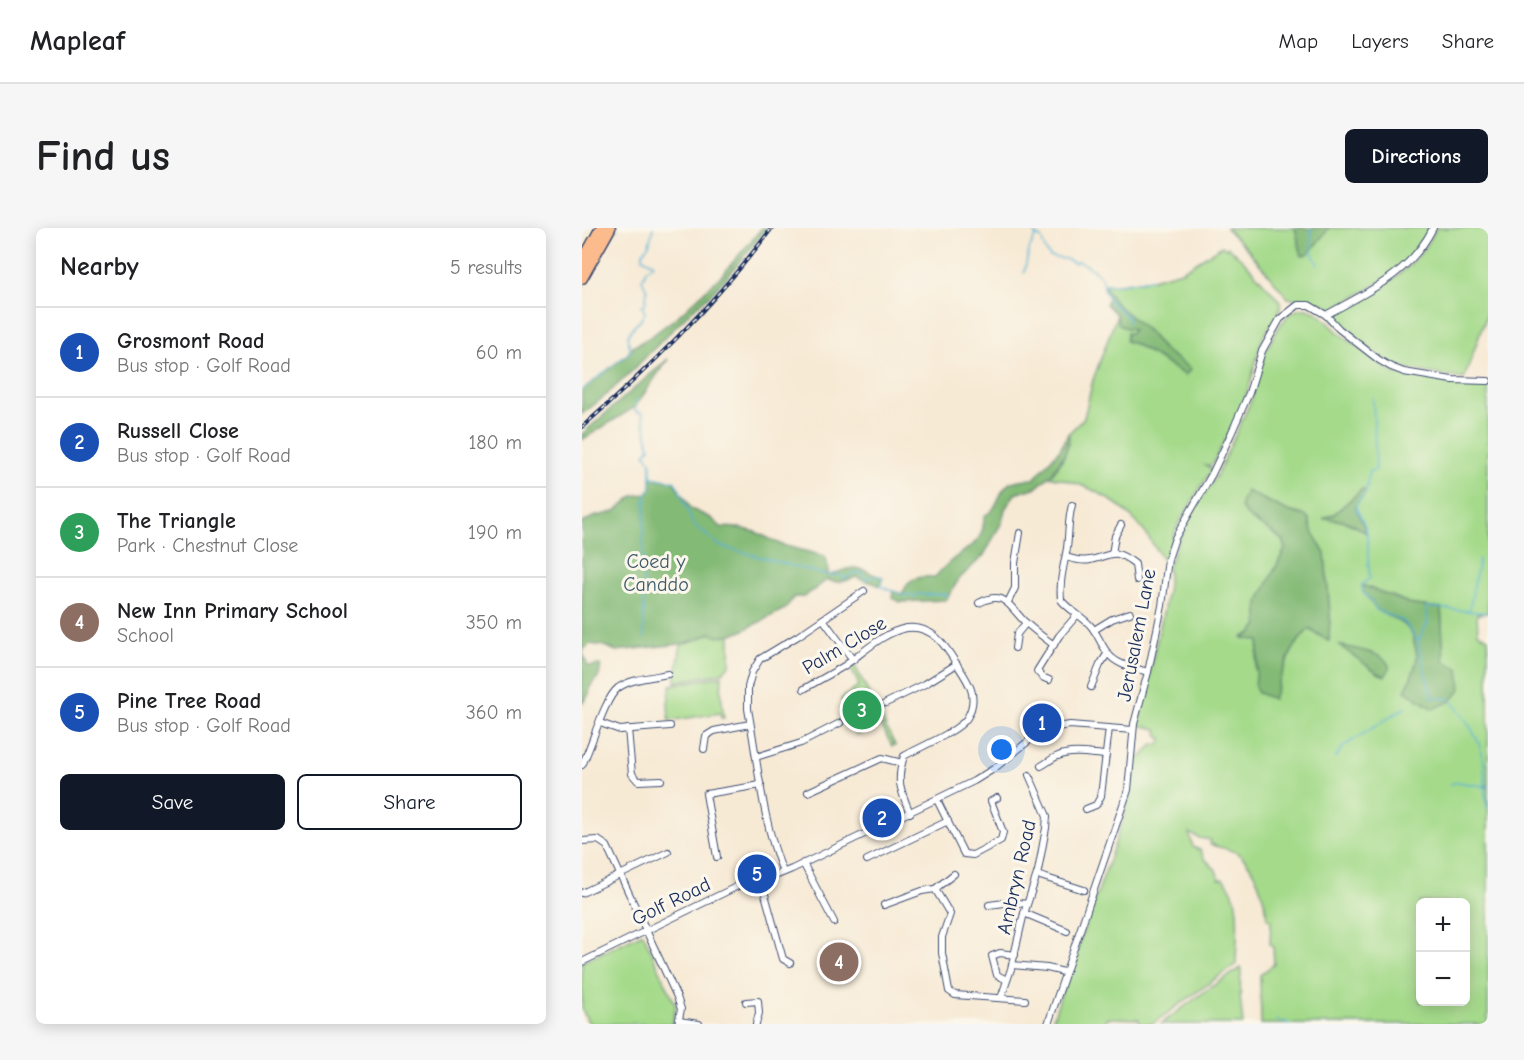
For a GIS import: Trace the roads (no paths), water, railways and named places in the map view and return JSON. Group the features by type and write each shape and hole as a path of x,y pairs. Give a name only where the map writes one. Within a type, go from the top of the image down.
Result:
{"highway":[{"path":"582,262 601,228"},
{"path":"582,278 610,228"}],"street":[{"path":"1433,228 1417,255 1400,271 1326,315 1339,329 1391,367 1404,372 1452,380 1488,381"},
{"name":"Jerusalem Lane","path":"1048,1024 1128,790 1133,730 1162,606 1168,558 1175,538 1212,474 1249,393 1262,351 1280,319 1298,305 1315,307 1326,315"},
{"path":"1072,505 1066,557 1061,572 1060,600 1068,610 1095,630 1107,654 1124,665 1148,672"},
{"path":"1112,554 1115,536 1121,525"},
{"path":"1008,602 1015,588 1015,563 1020,533"},
{"path":"1066,557 1089,561 1112,554 1126,557 1135,564 1137,580"},
{"path":"783,872 772,838 750,724 747,694 752,672 759,659 864,591"},
{"path":"979,603 1001,598 1008,602 1026,623 1054,645"},
{"path":"1095,630 1112,619 1130,613"},
{"path":"1049,680 1037,671 1077,615"},
{"path":"823,619 853,660"},
{"path":"1015,648 1017,634 1026,623"},
{"name":"Palm Close","path":"804,689 895,632 907,628 930,632 940,640 969,682 972,705 967,718 958,728 904,756 902,763"},
{"path":"1091,687 1107,654"},
{"path":"886,703 925,684 957,664"},
{"path":"582,765 608,702 616,689 625,684 668,674"},
{"path":"600,723 612,729 670,726"},
{"path":"756,757 801,743 840,723"},
{"path":"704,748 706,736 714,731 750,724"},
{"name":"Golf Road","path":"582,962 738,886 761,880 804,863 937,800 988,772 1036,735 1050,728 1070,725 1133,730"},
{"path":"1086,809 1096,805 1101,796 1109,728"},
{"path":"628,729 632,774 638,781 661,780"},
{"path":"1041,766 1065,754 1106,755"},
{"path":"808,792 882,758 902,763 898,779 910,813"},
{"name":"Ambryn Road","path":"1000,998 1012,965 1024,913 1037,875 1047,816 1029,775"},
{"path":"717,857 706,794 761,785"},
{"path":"937,800 964,854 973,855 1000,840 1003,831 992,801 997,798"},
{"path":"867,860 948,821"},
{"path":"582,841 598,840 607,846 677,998 681,1009 679,1023 699,1024"},
{"path":"582,893 668,852"},
{"path":"804,863 834,922"},
{"path":"884,905 922,891 936,889 954,874"},
{"path":"1037,875 1084,890"},
{"path":"761,880 783,959 789,963"},
{"path":"936,889 950,914 942,937 948,991 955,995 1025,1000"},
{"path":"989,905 1012,902 1027,904"},
{"path":"1024,913 1067,931"},
{"name":"Ambryn Road","path":"1007,980 997,975 992,956 1000,953 1015,955"},
{"path":"1012,965 1064,972"},
{"path":"746,1002 758,1000 757,1024"}],"waterway":[{"path":"582,288 617,228"},
{"path":"582,390 631,351 629,333 645,312 641,305 645,305 647,290 642,280 647,269 654,264 643,258 643,252 649,245 653,228"},
{"path":"1033,228 1035,235 1041,238 1050,257 1075,263 1078,261 1096,272 1111,302 1128,317 1129,323"},
{"path":"1311,228 1311,250 1318,265"},
{"path":"1024,273 1029,250 1035,237"},
{"path":"1105,284 1113,285 1152,279"},
{"path":"1373,398 1376,470 1369,471 1366,492 1355,506 1365,526 1368,539 1370,578 1362,585 1363,592 1377,610 1404,622 1418,641 1432,697 1450,699 1474,734 1483,757 1488,808"},
{"path":"637,399 635,411 642,413 650,448 645,454 651,462 651,488 646,494 643,533 644,639"},
{"path":"651,477 674,481 693,524 720,546 826,575 840,575 845,579 852,573 863,573 865,579 883,577 880,586 905,596 907,594 915,597 918,594 948,595"},
{"path":"1469,611 1479,559"},
{"path":"1419,640 1428,622 1426,607 1488,613"},
{"path":"1335,758 1344,746 1406,707"},
{"path":"1451,784 1458,782 1488,787"},
{"path":"1277,1020 1291,1024"}],"railway":[{"path":"582,427 682,333 772,228"}],"place":[{"name":"The Triangle","path":"862,710"},
{"name":"Grosmont Road","path":"1042,723"},
{"name":"Russell Close","path":"882,818"},
{"name":"Pine Tree Road","path":"757,874"},
{"name":"New Inn Primary School","path":"839,962"}],"park label":[{"name":"Coed y Canddo","path":"656,572"}]}
